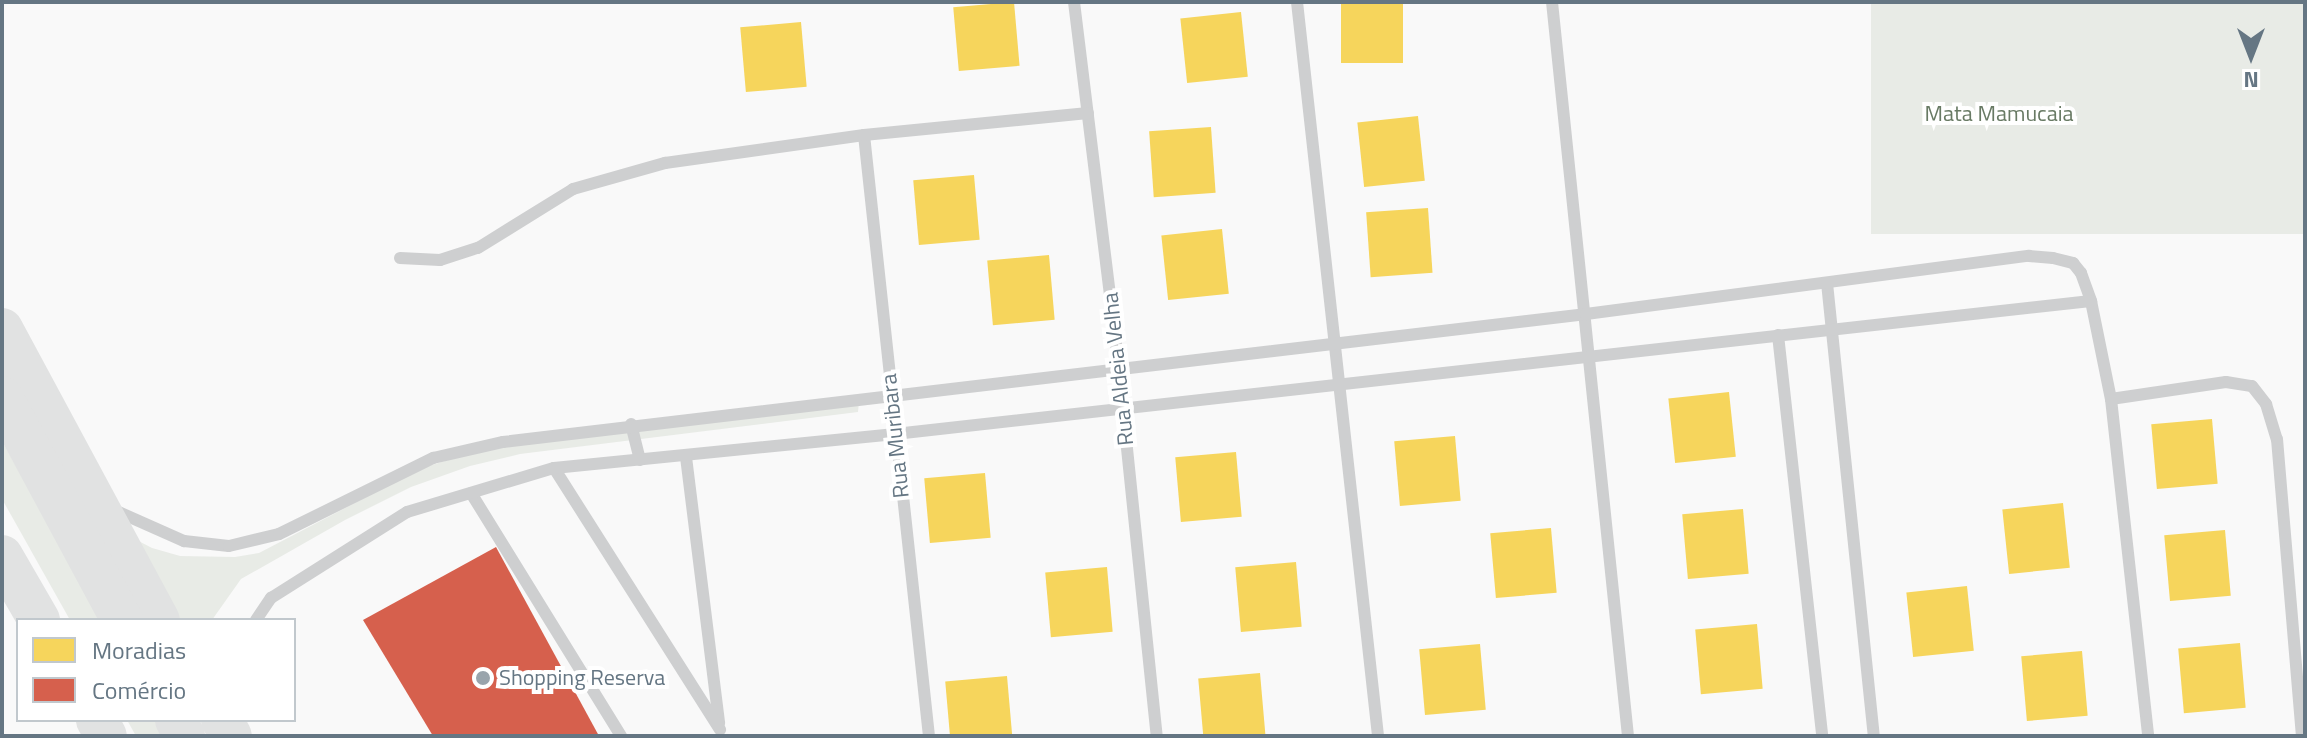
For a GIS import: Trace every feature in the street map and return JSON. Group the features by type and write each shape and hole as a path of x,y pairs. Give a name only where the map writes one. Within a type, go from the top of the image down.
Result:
{"highway":[{"path":"2,329 158,618"},
{"path":"2,397 121,618"},
{"path":"2,556 38,618"}],"lane":[{"name":"Rua Aldeia Velha","path":"1074,2 1119,371 1157,736"},
{"path":"1297,2 1378,736"},
{"path":"1552,2 1628,736"},
{"path":"400,258 440,260 478,248 573,189 665,163 864,135 1088,113"},
{"name":"Rua Muribara","path":"864,135 929,736"},
{"path":"97,502 184,541 229,546 279,534 433,458 503,442 631,424 1119,371 2029,256 2053,258 2073,263 2081,273 2091,301 2111,399 2148,736"},
{"path":"1827,283 1874,736"},
{"path":"257,618 271,598 407,512 554,468 686,457 2091,301"},
{"path":"1778,335 1822,736"},
{"path":"2111,399 2226,382 2252,386 2266,404 2277,439 2302,736"},
{"path":"631,424 640,460"},
{"path":"686,457 721,733"},
{"path":"554,468 721,733"},
{"path":"471,493 621,736"}],"green space":[{"name":"Mata Mamucaia","path":"1871,2 2305,2 2305,234 1871,234"},
{"path":"859,402 858,412 520,454 470,466 411,487 241,579 213,618 157,618 129,536 152,548 180,556 235,557 259,553 422,468 484,449"},
{"path":"2,441 101,618 69,618 2,499"},
{"path":"128,722 160,722 168,736 136,736"}],"building: Moradias":[{"path":"1014,2 1020,66 959,71 953,7"},
{"path":"1341,2 1403,2 1403,63 1341,63"},
{"path":"1241,12 1248,77 1187,83 1180,18"},
{"path":"801,22 807,87 746,92 740,27"},
{"path":"1418,116 1425,181 1364,187 1357,122"},
{"path":"1211,127 1216,193 1154,197 1149,131"},
{"path":"974,175 980,240 919,245 913,180"},
{"path":"1428,208 1433,273 1371,277 1366,212"},
{"path":"1222,229 1229,294 1168,300 1161,235"},
{"path":"1049,255 1055,320 993,325 987,260"},
{"path":"1729,392 1736,457 1675,463 1668,398"},
{"path":"2212,419 2218,484 2157,489 2151,424"},
{"path":"1455,436 1461,501 1400,506 1394,441"},
{"path":"1236,452 1242,517 1181,522 1175,457"},
{"path":"985,473 991,538 930,543 924,478"},
{"path":"2063,503 2070,568 2009,574 2002,509"},
{"path":"1743,509 1749,574 1688,579 1682,514"},
{"path":"1551,528 1557,593 1496,598 1490,533"},
{"path":"2225,530 2231,596 2170,601 2164,535"},
{"path":"1296,562 1302,627 1241,632 1235,567"},
{"path":"1107,567 1113,632 1051,637 1045,572"},
{"path":"1967,586 1974,651 1913,657 1906,592"},
{"path":"1757,624 1763,689 1701,694 1695,629"},
{"path":"2240,643 2246,708 2184,713 2178,648"},
{"path":"1480,644 1486,710 1425,715 1419,649"},
{"path":"2082,651 2088,716 2027,721 2021,656"},
{"path":"1260,673 1265,736 1203,736 1198,678"},
{"path":"1007,676 1012,736 950,736 945,681"}],"building: Comércio":[{"name":"Shopping Reserva","path":"496,547 599,736 433,736 363,620"}],"place":[{"name":"Shopping Reserva","path":"483,678"}]}
